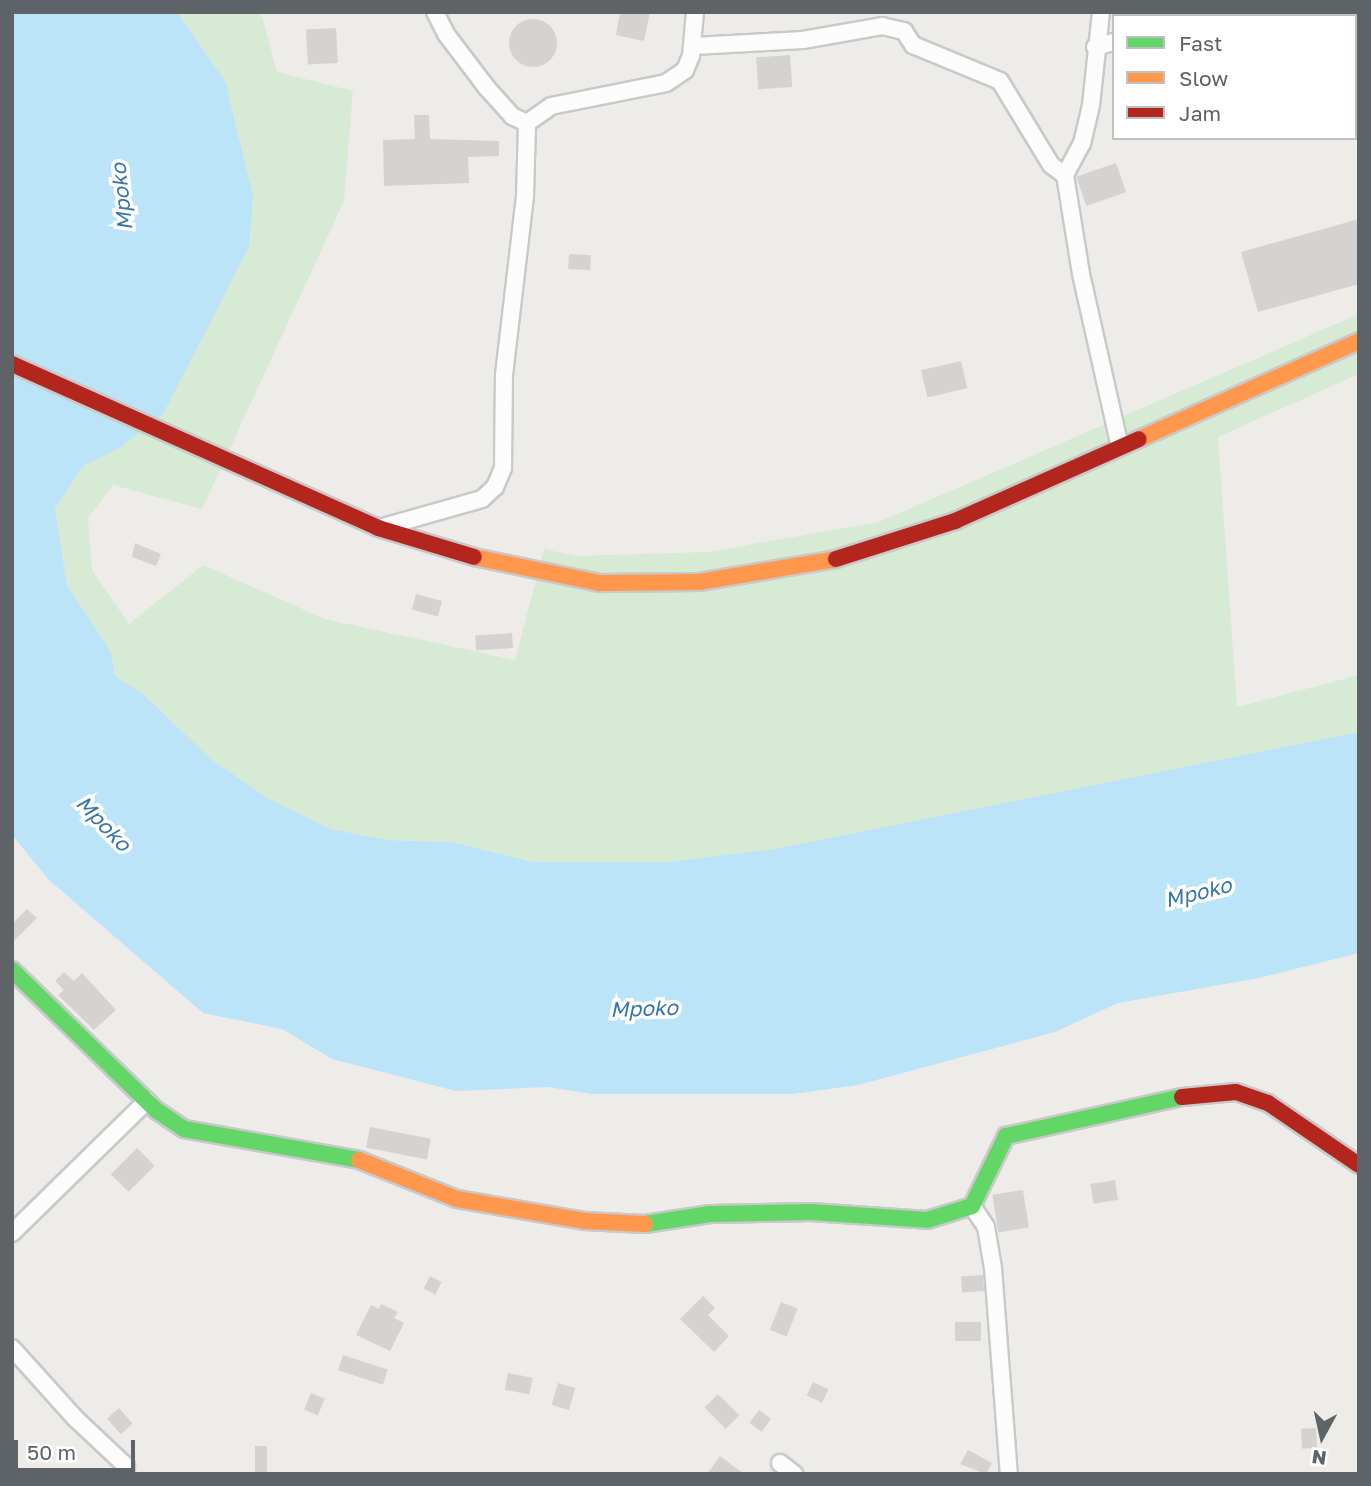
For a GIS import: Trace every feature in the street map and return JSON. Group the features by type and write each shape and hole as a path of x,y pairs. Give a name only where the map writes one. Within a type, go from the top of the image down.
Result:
{"street":[{"path":"435,12 446,34 487,88 512,116 527,123"},
{"path":"527,123 551,106 666,83 685,70 694,46 695,12"},
{"path":"1101,12 1088,118 1082,143 1065,175 1083,287 1120,447"},
{"path":"694,46 803,40 882,26 904,31 913,45 1000,81 1051,165 1065,175"},
{"path":"1095,47 1112,42"},
{"path":"378,528 482,499 495,487 503,468 504,375 525,196 527,123"},
{"path":"12,364 378,528 488,563 600,583 699,582 820,564 955,521 1359,341"},
{"path":"12,970 147,1101 184,1129 359,1160 457,1199 584,1221 630,1226 710,1214 811,1212 927,1220 972,1206 996,1149 1006,1136 1208,1091 1236,1092 1268,1103 1359,1165"},
{"path":"12,1233 147,1101"},
{"path":"972,1206 986,1227 993,1268 1009,1423 1009,1474"},
{"path":"12,1348 76,1419 126,1466 124,1474"},
{"path":"780,1462 794,1474"}],"green space":[{"path":"177,12 261,12 277,72 353,91 344,201 202,509 113,485 88,518 92,570 129,624 203,565 325,619 515,660 544,549 576,556 707,552 879,522 1359,314 1359,374 1218,437 1237,707 1359,675 1359,732 775,849 669,862 535,862 450,842 388,840 331,829 269,799 211,759 143,694 115,676 111,652 67,585 55,509 83,466 121,447 221,298 249,247 225,81"}],"water":[{"name":"Mpoko","path":"12,12 177,12 225,81 253,196 249,247 163,414 121,447 83,466 55,509 67,585 111,652 115,676 143,694 211,759 269,799 331,829 388,840 450,842 535,862 669,862 775,849 1359,732 1359,953 1259,978 1118,1003 1055,1032 858,1085 793,1094 591,1094 548,1087 456,1091 332,1059 282,1029 203,1013 49,880 12,835"}],"building":[{"path":"620,12 650,12 644,41 616,35"},
{"path":"533,19 550,26 557,43 550,60 533,67 516,60 509,43 516,26"},
{"path":"336,28 338,63 308,65 306,30"},
{"path":"790,55 792,87 758,89 756,57"},
{"path":"414,115 429,115 430,139 499,141 499,156 468,157 469,183 384,186 383,140 415,139"},
{"path":"1116,163 1126,192 1086,206 1076,177"},
{"path":"1359,219 1359,284 1258,312 1241,252"},
{"path":"569,254 591,255 590,270 568,269"},
{"path":"961,361 967,388 927,398 921,370"},
{"path":"135,543 161,554 156,566 132,557"},
{"path":"416,594 442,601 438,616 412,609"},
{"path":"512,633 513,648 476,651 475,636"},
{"path":"27,909 37,918 12,943 12,924"},
{"path":"64,972 74,981 82,973 116,1010 94,1030 58,995 64,990 55,981"},
{"path":"370,1127 431,1139 427,1159 366,1148"},
{"path":"137,1148 155,1166 129,1192 111,1174"},
{"path":"1115,1180 1118,1200 1093,1204 1090,1184"},
{"path":"1023,1190 1029,1228 998,1232 992,1195"},
{"path":"983,1275 984,1291 962,1292 961,1277"},
{"path":"430,1276 442,1282 435,1294 424,1288"},
{"path":"703,1296 715,1308 708,1315 729,1336 714,1352 680,1319"},
{"path":"781,1302 798,1309 786,1337 770,1330"},
{"path":"381,1304 398,1312 394,1318 404,1323 390,1351 356,1335 371,1305 379,1309"},
{"path":"955,1322 981,1322 981,1341 955,1341"},
{"path":"343,1355 388,1370 383,1385 338,1370"},
{"path":"508,1373 533,1378 529,1394 505,1390"},
{"path":"813,1382 828,1389 822,1403 807,1396"},
{"path":"558,1383 575,1388 569,1410 552,1405"},
{"path":"311,1393 325,1399 318,1415 304,1410"},
{"path":"718,1394 739,1415 726,1429 705,1407"},
{"path":"119,1408 133,1424 121,1434 107,1418"},
{"path":"759,1410 771,1419 761,1432 749,1423"},
{"path":"1316,1428 1317,1448 1302,1449 1301,1429"},
{"path":"255,1446 267,1446 267,1474 255,1474"},
{"path":"968,1450 992,1463 986,1474 960,1464"},
{"path":"720,1456 744,1474 707,1474"}],"traffic: fast":[{"path":"12,970 156,1110 184,1129 359,1160"},
{"path":"645,1224 710,1214 811,1212 927,1220 972,1206 1006,1136 1182,1097"}],"traffic: slow":[{"path":"1139,439 1359,341"},
{"path":"474,557 600,583 699,582 836,559"},
{"path":"359,1160 457,1199 584,1221 645,1224"}],"traffic: jam":[{"path":"12,364 378,528 474,557"},
{"path":"836,559 955,521 1139,439"},
{"path":"1182,1097 1236,1092 1268,1103 1359,1165"}]}
